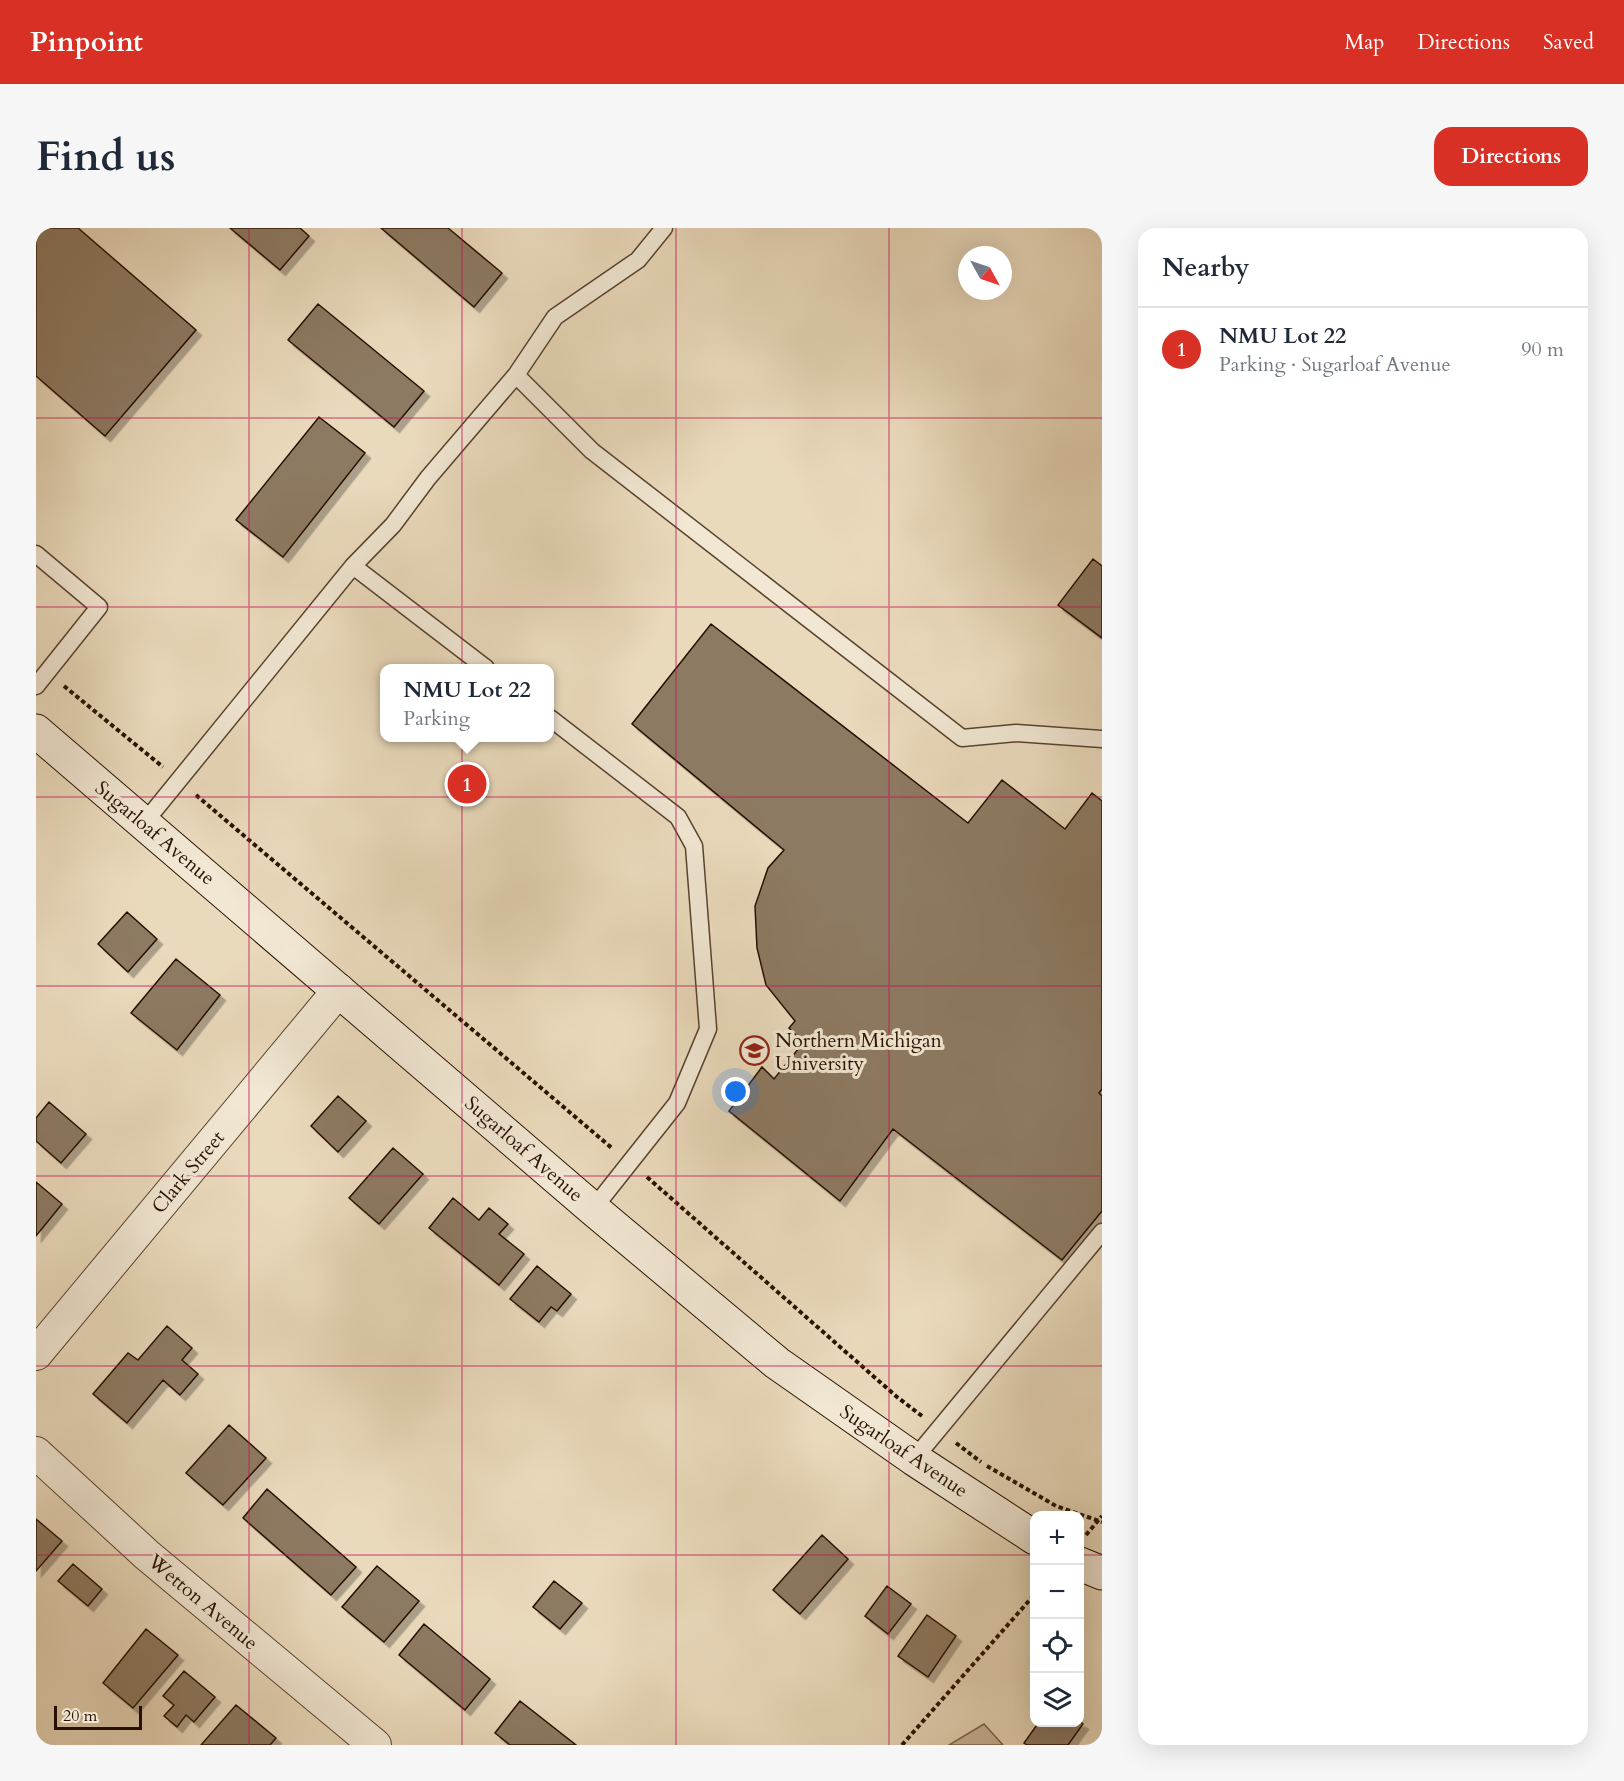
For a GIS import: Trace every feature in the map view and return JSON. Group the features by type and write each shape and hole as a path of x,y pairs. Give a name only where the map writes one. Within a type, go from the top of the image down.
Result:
{"main road":[{"name":"Sugarloaf Avenue","path":"36,731 593,1209 777,1363 914,1459 1030,1535"},
{"path":"1082,1565 1102,1573"}],"street":[{"name":"Clark Street","path":"36,1354 339,990"},
{"name":"Wetton Avenue","path":"36,1453 147,1555 375,1745"}],"lane":[{"path":"144,823 353,566 393,525 428,478 516,375 555,316 638,260 664,228"},
{"path":"516,375 592,451 962,738 1016,733 1102,739"},
{"path":"36,554 99,607 36,686"},
{"path":"353,566 480,664"},
{"path":"554,722 678,817 694,846 708,1029 677,1103 593,1209"},
{"path":"914,1459 1102,1232"}],"path":[{"path":"47,672 179,780 630,1163 897,1397 981,1463 1056,1506 1100,1521"},
{"path":"1084,1539 1102,1516"},
{"path":"902,1745 1030,1600"}],"shaded area":[{"path":"984,1724 1003,1745 949,1745"}],"building":[{"path":"36,228 78,228 196,330 105,436 36,376"},
{"path":"230,228 300,228 309,236 280,270"},
{"path":"381,228 448,228 502,273 474,307"},
{"path":"318,304 424,391 394,427 288,340"},
{"path":"319,417 365,453 283,557 236,520"},
{"path":"1093,559 1102,566 1102,638 1058,605"},
{"path":"711,624 968,823 1002,780 1065,829 1092,793 1102,801 1102,1089 1099,1093 1102,1096 1102,1211 1062,1260 893,1129 840,1201 729,1111 762,1067 774,1079 803,1043 789,1028 795,1021 766,985 757,948 755,906 768,868 784,850 632,724"},
{"path":"127,912 157,939 128,972 98,944"},
{"path":"176,959 220,995 177,1050 131,1013"},
{"path":"338,1096 366,1121 338,1152 311,1126"},
{"path":"49,1102 86,1134 61,1163 36,1141 36,1118"},
{"path":"393,1148 423,1174 379,1224 349,1198"},
{"path":"36,1182 62,1204 36,1236"},
{"path":"453,1198 479,1220 489,1208 508,1224 499,1234 524,1254 499,1285 429,1228"},
{"path":"537,1266 571,1294 557,1311 551,1307 539,1322 510,1299"},
{"path":"167,1326 192,1348 182,1360 198,1374 180,1395 163,1380 127,1423 93,1394 128,1353 138,1360"},
{"path":"229,1425 266,1458 223,1505 186,1473"},
{"path":"267,1489 356,1567 331,1595 243,1518"},
{"path":"36,1519 62,1541 36,1571"},
{"path":"822,1535 848,1559 800,1614 773,1590"},
{"path":"73,1564 102,1589 88,1606 58,1581"},
{"path":"377,1566 419,1601 384,1642 342,1607"},
{"path":"554,1581 582,1603 560,1629 533,1607"},
{"path":"887,1586 911,1604 888,1634 865,1616"},
{"path":"927,1615 956,1636 928,1677 898,1656"},
{"path":"424,1624 490,1679 465,1710 399,1655"},
{"path":"146,1629 178,1655 133,1708 103,1683"},
{"path":"184,1671 215,1697 194,1722 186,1715 177,1727 164,1716 174,1705 163,1696"},
{"path":"520,1701 576,1745 510,1745 495,1733"},
{"path":"236,1705 276,1738 270,1745 201,1745"},
{"path":"1035,1727 1081,1727 1068,1745 1027,1745 1024,1743"}],"place":[{"name":"NMU Lot 22","path":"467,784"},
{"name":"Northern Michigan University","path":"754,1051"}]}
